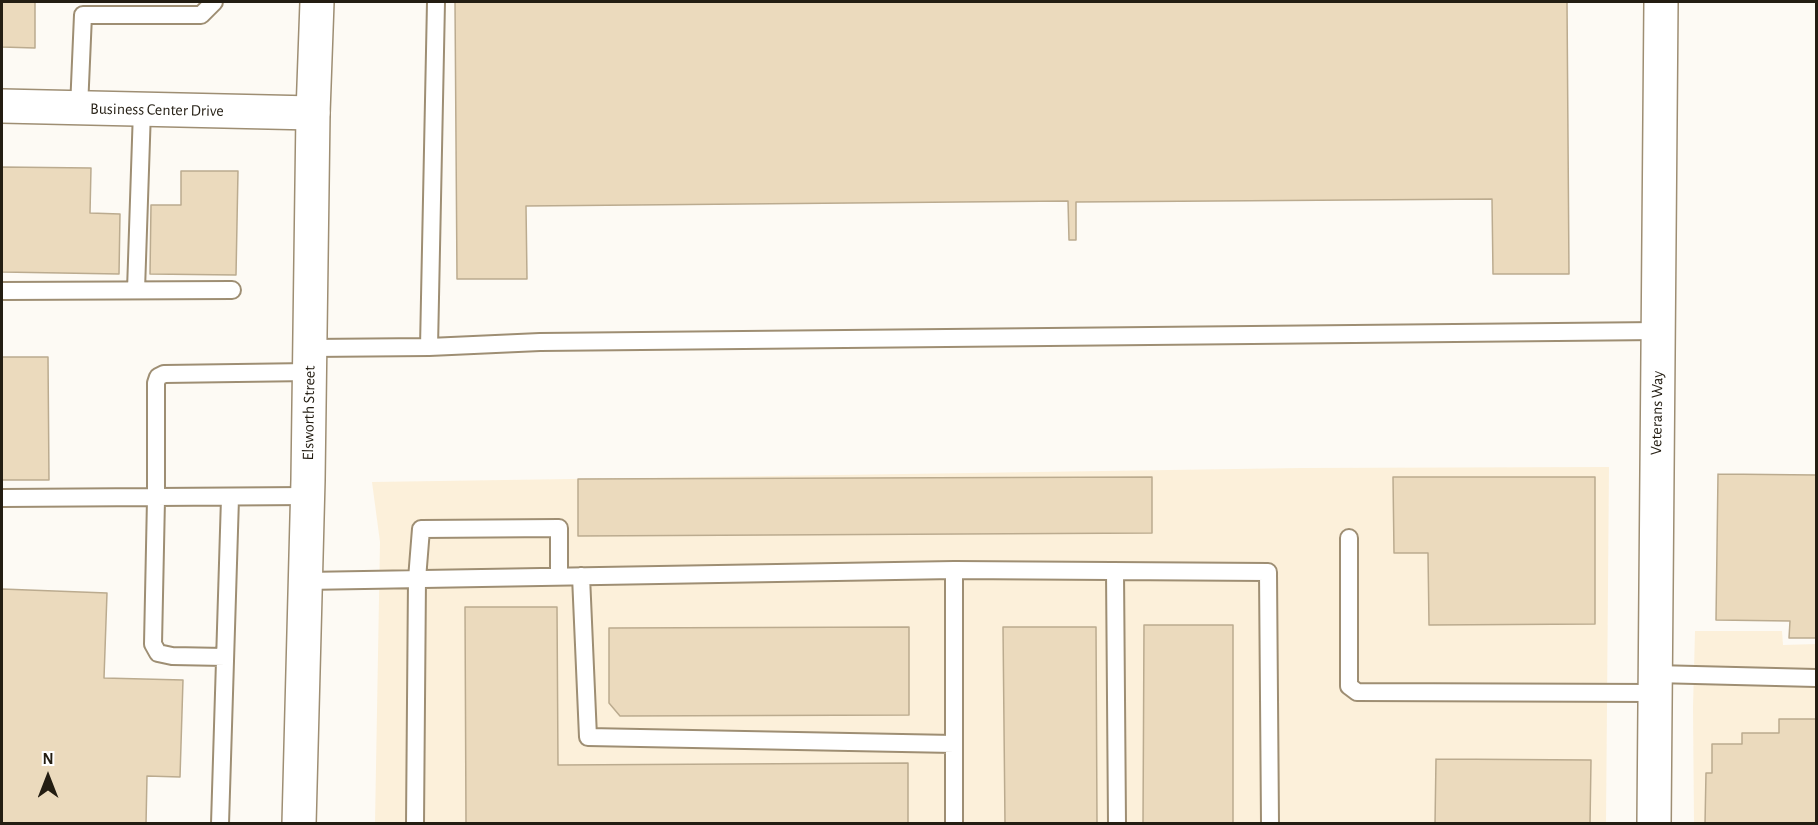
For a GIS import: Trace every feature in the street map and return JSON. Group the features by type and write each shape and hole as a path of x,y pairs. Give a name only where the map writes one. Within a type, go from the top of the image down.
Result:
{"street":[{"name":"Elsworth Street","path":"299,824 308,496 313,113 317,2"},
{"name":"Veterans Way","path":"1654,824 1661,2"},
{"name":"Business Center Drive","path":"2,106 313,113"}],"lane":[{"path":"79,108 83,8 201,15 214,2"},
{"path":"429,347 436,2"},
{"path":"136,290 142,110"},
{"path":"2,291 232,290"},
{"path":"225,657 172,656 158,653 153,644 156,382 158,377 164,374 429,347 540,342 1658,331"},
{"path":"2,498 156,499 308,496"},
{"path":"220,824 230,498"},
{"path":"415,824 417,579 421,529 559,528 559,576"},
{"path":"1349,537 1349,686 1357,692 1816,678"},
{"path":"305,581 954,570 1268,572 1270,824"},
{"path":"954,570 954,824"},
{"path":"1115,571 1117,824"},
{"path":"581,576 588,737 954,744"}],"shaded area":[{"path":"1609,467 1606,823 375,823 380,542 372,482 1302,468"},
{"path":"1695,631 1782,631 1783,645 1816,644 1816,823 1694,824"}],"building":[{"path":"2,2 35,2 35,48 2,47"},
{"path":"455,2 1567,2 1569,274 1493,274 1492,199 1076,202 1076,240 1069,240 1068,201 526,206 527,279 457,279"},
{"path":"2,167 91,168 90,213 120,214 119,274 2,272"},
{"path":"181,171 238,171 236,275 150,274 151,205 181,205"},
{"path":"2,357 48,357 49,480 2,480"},
{"path":"1718,474 1816,475 1816,638 1789,638 1790,621 1716,620"},
{"path":"1152,477 1152,533 578,536 578,479"},
{"path":"1393,477 1595,477 1595,624 1429,625 1428,553 1394,553"},
{"path":"2,589 107,593 104,678 183,680 180,777 147,776 146,824 2,824"},
{"path":"465,607 557,607 558,765 908,763 908,824 466,824"},
{"path":"1144,625 1233,625 1233,824 1143,824"},
{"path":"909,627 909,715 620,716 609,703 609,628"},
{"path":"1003,627 1096,627 1097,824 1005,824"},
{"path":"1779,719 1816,719 1816,824 1705,824 1706,773 1712,773 1712,744 1742,744 1742,733 1779,733"},
{"path":"1436,759 1591,760 1590,824 1435,824"}]}
